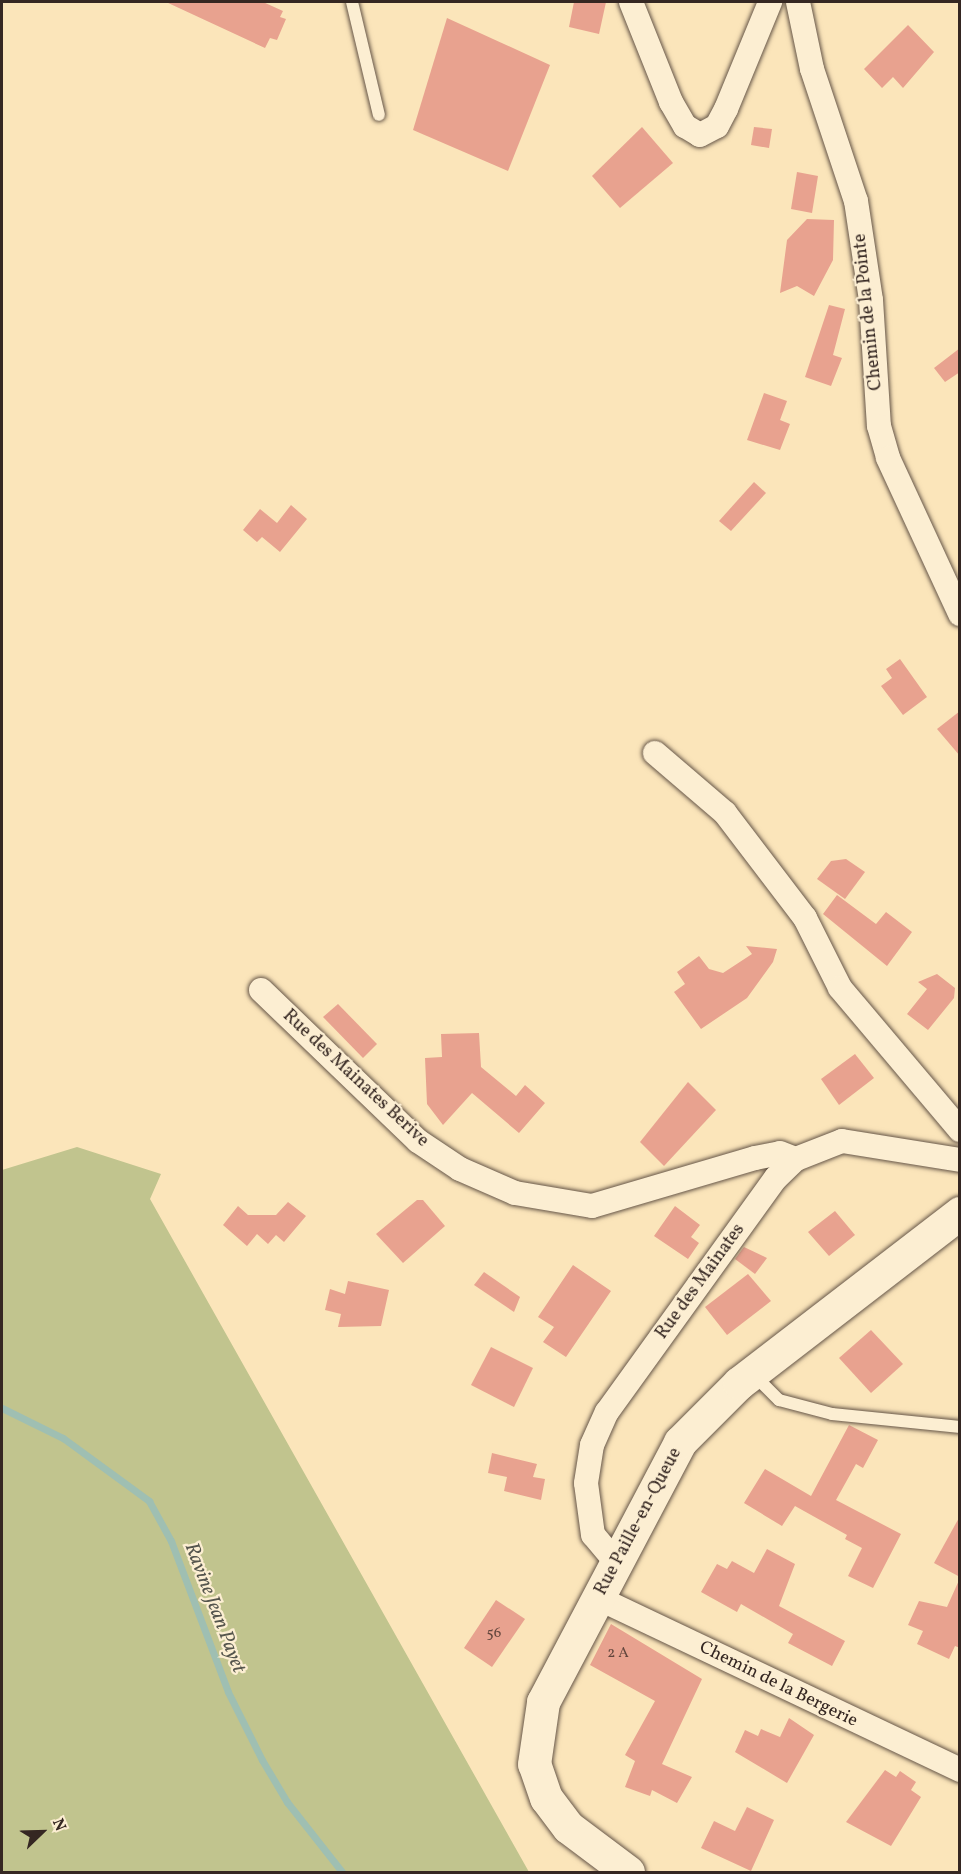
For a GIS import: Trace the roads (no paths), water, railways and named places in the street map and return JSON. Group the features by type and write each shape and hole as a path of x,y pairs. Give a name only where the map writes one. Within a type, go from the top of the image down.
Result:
{"main road":[{"name":"Rue Paille-en-Queue","path":"628,1872 568,1827 546,1798 534,1764 543,1702 681,1442 752,1373 960,1214"}],"street":[{"path":"631,2 671,102 685,126 700,135 721,117 770,2"},
{"name":"Chemin de la Pointe","path":"798,2 812,69 856,201 871,300 879,426 888,458 960,614"},
{"path":"655,753 725,813 805,918 840,988 960,1130"},
{"name":"Rue des Mainates Berive","path":"261,990 418,1142 459,1169 515,1193 592,1206 780,1152 796,1159"},
{"name":"Rue des Mainates","path":"616,1562 593,1535 586,1483 592,1445 607,1412 776,1178 796,1159 842,1141 960,1161"},
{"name":"Chemin de la Bergerie","path":"598,1598 960,1770"}],"lane":[{"path":"352,2 379,115"},
{"path":"752,1373 779,1400 832,1414 960,1427"}],"waterway":[{"name":"Ravine Jean Payet","path":"2,1408 63,1438 149,1501 171,1541 228,1692 262,1760 287,1802 342,1872"}]}
